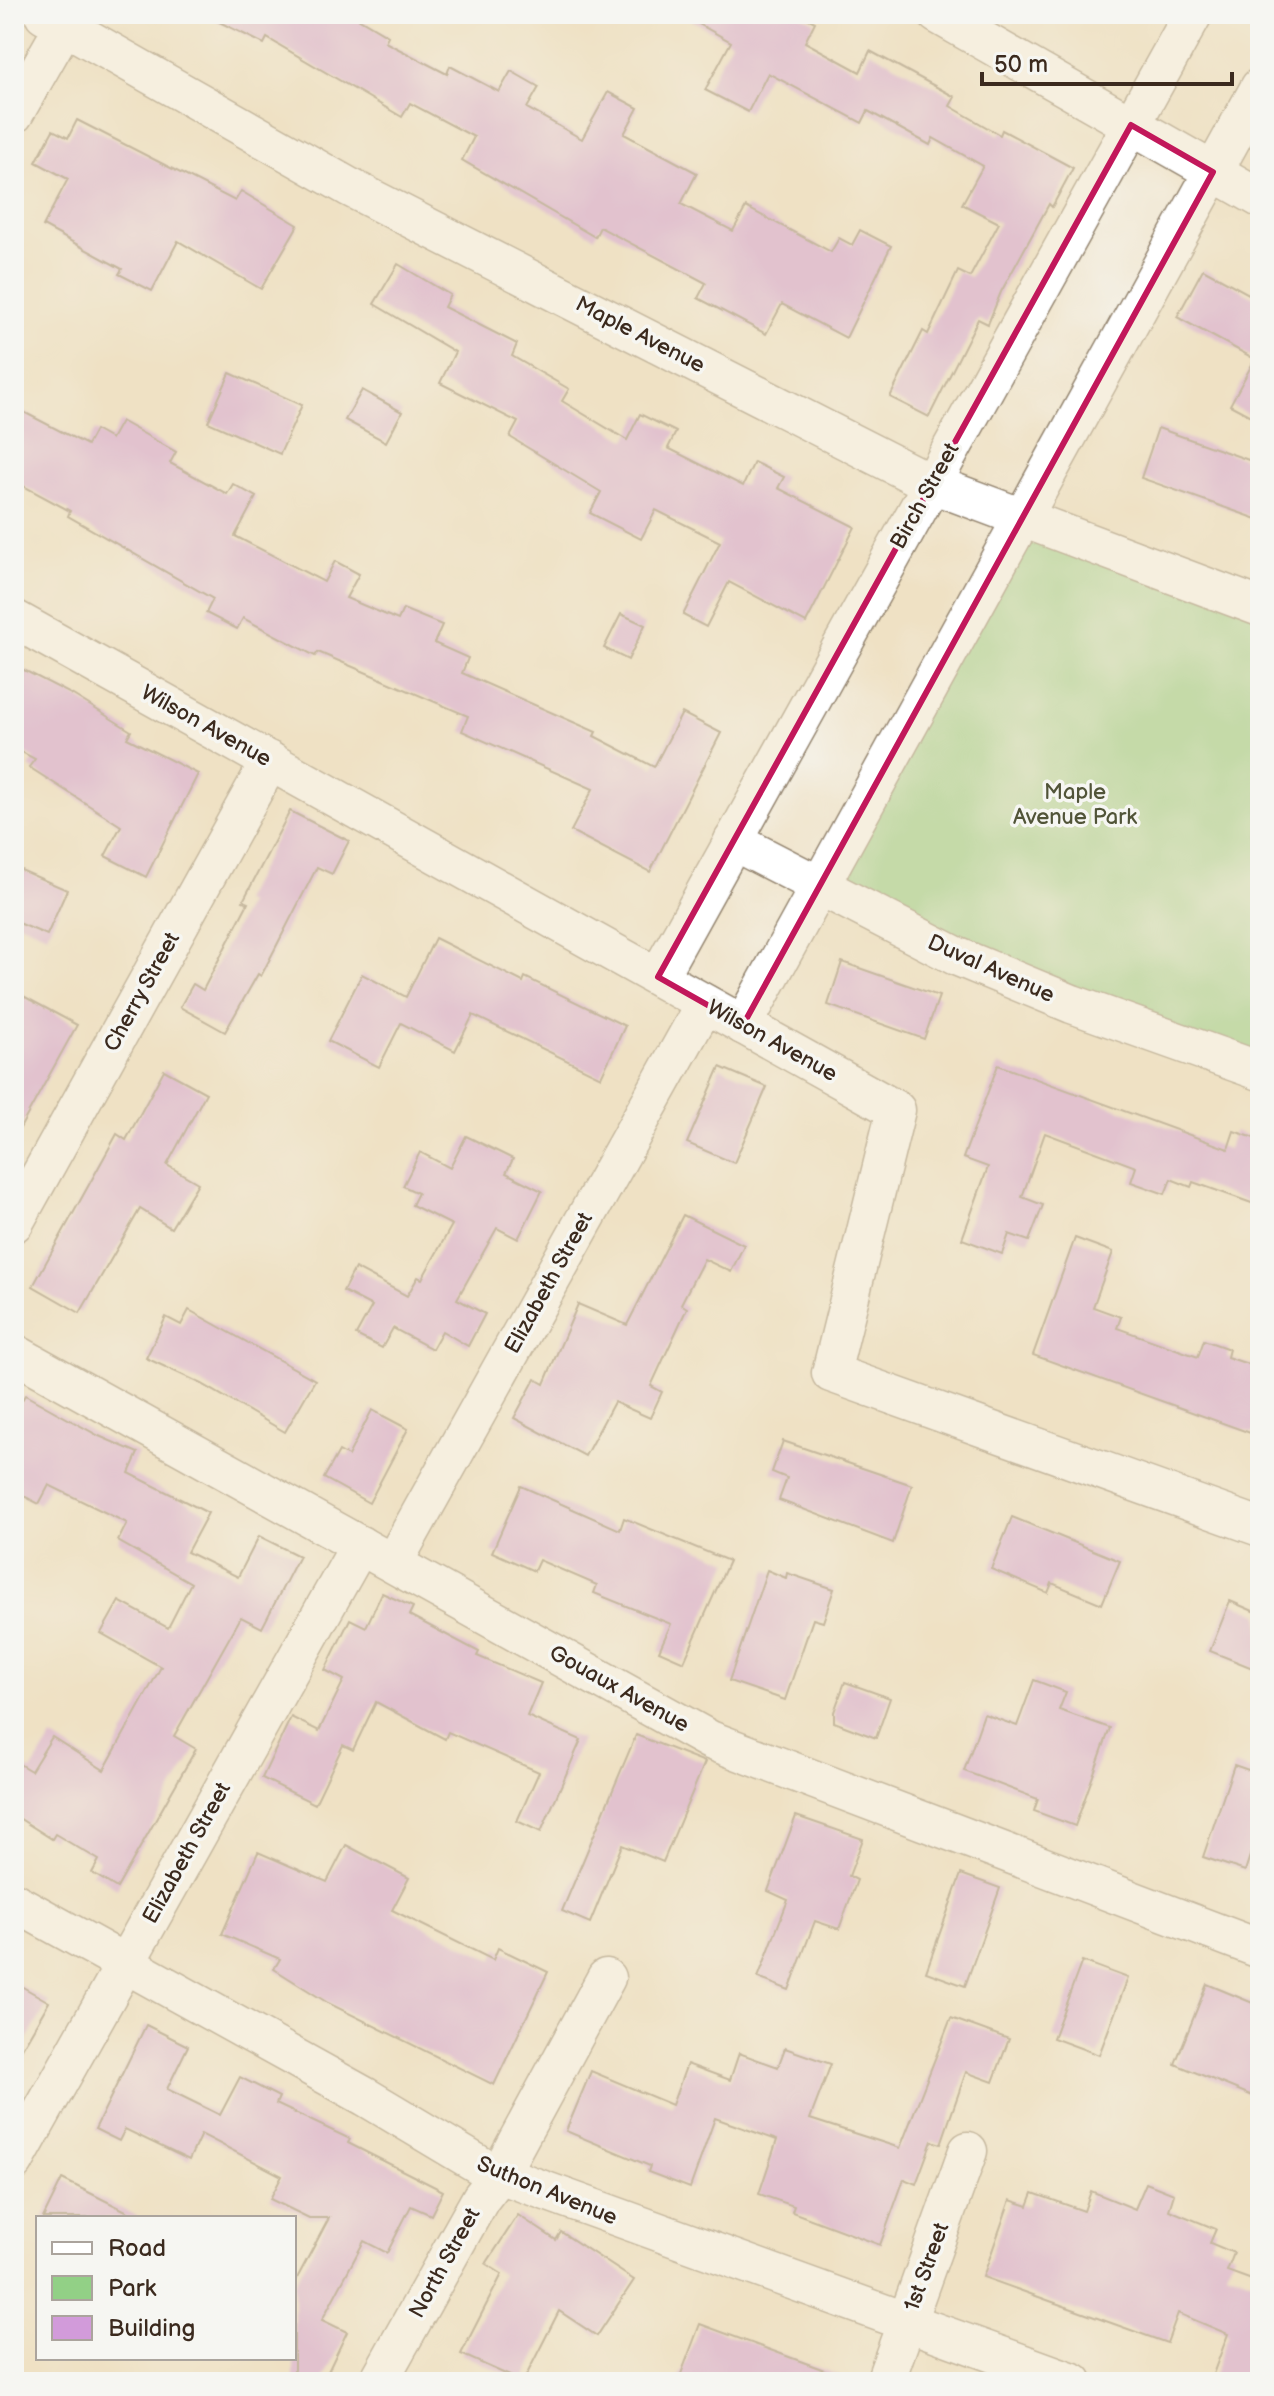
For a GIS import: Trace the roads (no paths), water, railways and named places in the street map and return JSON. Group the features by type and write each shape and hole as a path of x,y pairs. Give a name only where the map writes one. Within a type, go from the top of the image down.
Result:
{"street":[{"path":"937,14 1260,198"},
{"name":"Birch Street","path":"658,977 1193,14"},
{"path":"14,114 60,18"},
{"name":"Maple Avenue","path":"60,18 349,187 932,484 1260,607"},
{"path":"743,1025 1260,87"},
{"name":"Wilson Avenue","path":"14,619 896,1110 831,1373 1260,1527"},
{"name":"Cherry Street","path":"14,1223 270,761"},
{"name":"Duval Avenue","path":"733,841 956,956 1072,1004 1260,1071"},
{"name":"Elizabeth Street","path":"393,1563 705,1004"},
{"name":"Gouaux Avenue","path":"14,1353 710,1740 1260,1949"},
{"name":"Elizabeth Street","path":"14,2162 360,1545"},
{"name":"Suthon Avenue","path":"14,1902 499,2175 1073,2382"},
{"name":"North Street","path":"378,2382 481,2198 499,2175 606,1978"},
{"name":"1st Street","path":"885,2382 968,2151"}],"park label":[{"name":"Maple Avenue Park","path":"1075,804"}]}
